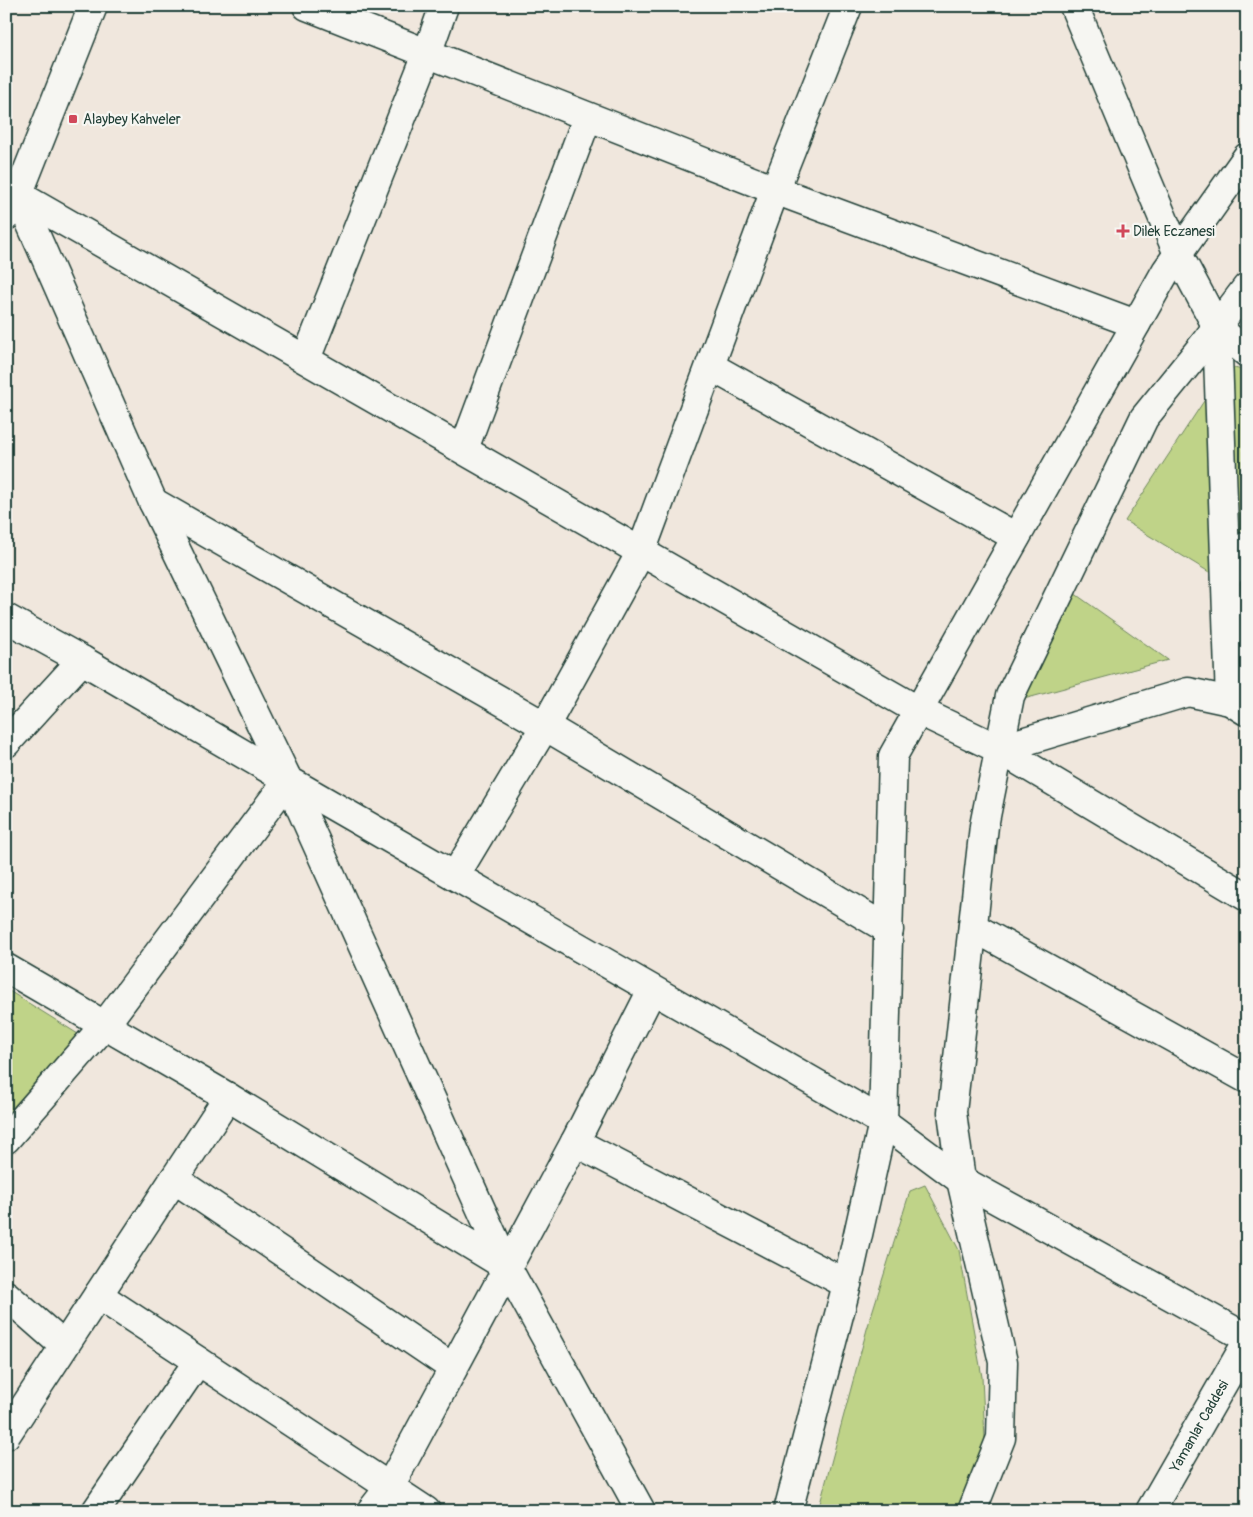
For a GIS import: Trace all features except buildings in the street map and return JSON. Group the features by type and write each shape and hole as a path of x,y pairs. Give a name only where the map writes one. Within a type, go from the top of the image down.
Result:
{"street":[{"path":"93,6 10,200 153,502 288,780 507,1267 641,1511"},
{"path":"307,6 587,118 1136,324"},
{"path":"306,359 427,54 444,6"},
{"path":"455,876 544,726 641,552 775,190 848,6"},
{"path":"1074,6 1178,254 1217,327 1247,353"},
{"path":"464,449 587,118"},
{"path":"788,1511 847,1284 883,1122 893,756 1166,271 1247,156"},
{"path":"10,200 306,359 919,711 1000,749 1247,897"},
{"path":"972,1511 1001,1438 1003,1362 961,1180 952,1112 984,826 1010,696 1144,418 1247,287"},
{"path":"1000,749 1188,692 1239,706 1226,578 1217,327"},
{"path":"710,366 1016,537"},
{"path":"153,502 544,726 889,930"},
{"path":"1226,578 1247,546"},
{"path":"6,618 883,1122 961,1180 1247,1340"},
{"path":"6,743 82,660"},
{"path":"6,1139 104,1026 288,780"},
{"path":"972,927 1247,1079"},
{"path":"6,968 228,1097 507,1267"},
{"path":"371,1511 389,1488 575,1142 652,990"},
{"path":"6,1435 228,1097"},
{"path":"575,1142 847,1284"},
{"path":"174,1179 453,1368"},
{"path":"6,1295 64,1346"},
{"path":"98,1295 426,1511"},
{"name":"Yamanlar Caddesi","path":"1150,1511 1247,1340"},
{"path":"96,1511 198,1361"}],"green space":[{"path":"1227,366 1242,370 1247,595 1125,521"},
{"path":"1064,586 1168,660 998,706"},
{"path":"6,989 78,1034 6,1115"},
{"path":"925,1185 959,1250 982,1377 985,1439 957,1511 818,1511 867,1329 910,1191"}],"place":[{"name":"Alaybey Kahveler","path":"73,119"},
{"name":"Dilek Eczanesi","path":"1123,231"}]}
